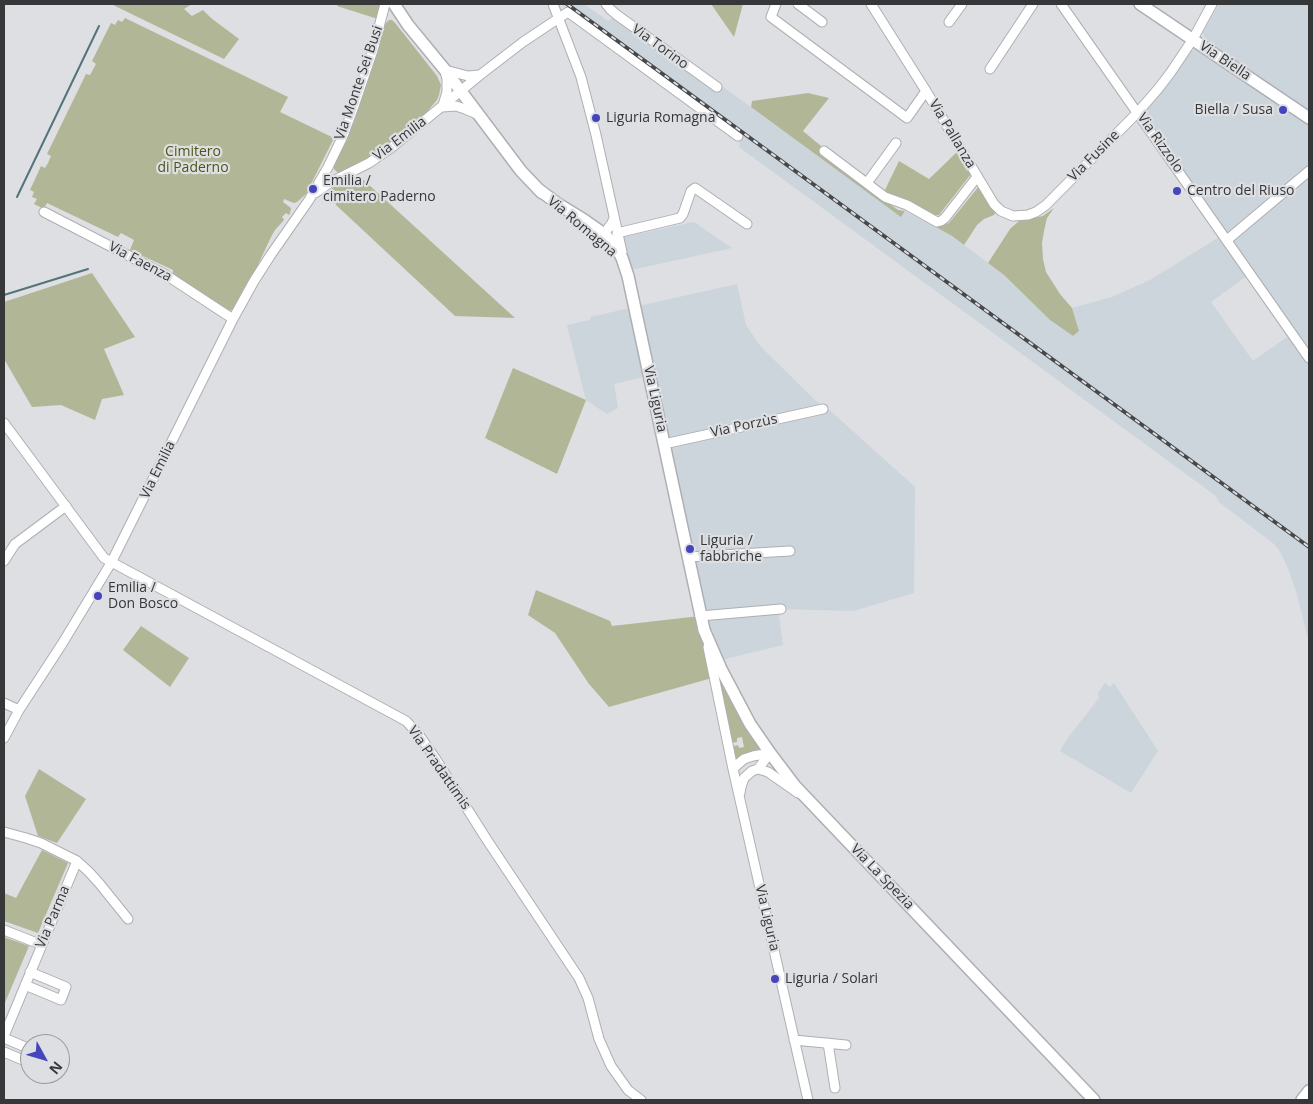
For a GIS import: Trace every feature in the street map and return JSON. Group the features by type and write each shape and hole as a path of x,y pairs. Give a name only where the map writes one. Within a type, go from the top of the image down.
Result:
{"main road":[{"name":"Via Romagna","path":"394,4 522,171 552,204 612,241 625,266"},
{"name":"Via Biella","path":"1140,4 1309,118"},
{"name":"Via Liguria","path":"625,266 704,630"},
{"name":"Via La Spezia","path":"704,630 742,710 787,776 1094,1100"},
{"path":"1302,1100 1309,1091"}],"street":[{"name":"Via Monte Sei Busi","path":"316,187 338,145 354,106 373,50 385,4"},
{"path":"552,4 581,77 596,135 614,218 612,241"},
{"name":"Via Torino","path":"606,4 617,15 717,88"},
{"name":"Via Pallanza","path":"776,4 771,17 907,118 926,91"},
{"path":"798,4 822,22"},
{"name":"Via Pallanza","path":"871,4 994,204 1001,211 1013,216"},
{"path":"949,22 962,4"},
{"path":"990,69 1033,4"},
{"name":"Via Rizzolo","path":"1061,4 1309,358"},
{"name":"Via Fusine","path":"1013,216 1036,212 1046,205 1138,112 1167,78 1212,4"},
{"path":"558,18 568,12 738,136"},
{"name":"Via Emilia","path":"309,200 331,182 385,153 410,134 460,90 558,18"},
{"path":"445,70 468,76 480,75"},
{"path":"441,107 447,92 445,70"},
{"path":"441,107 461,107 481,118"},
{"path":"867,183 896,144"},
{"name":"Via Pallanza","path":"824,151 885,197 906,205 937,222 946,218 978,177"},
{"path":"1227,240 1309,171"},
{"name":"Via Emilia","path":"4,738 19,710 111,563 234,319 262,268 316,187 323,183 331,182"},
{"path":"612,241 680,218 691,190 695,188 746,224"},
{"name":"Via Faenza","path":"44,212 166,275 234,319"},
{"path":"612,241 610,226 614,218"},
{"name":"Via Porzùs","path":"664,444 823,409"},
{"name":"Via Pradattimis","path":"4,423 104,558 406,721 419,735 435,758 579,978 588,998 599,1039 610,1066 628,1090 640,1100"},
{"path":"4,561 15,544 66,506"},
{"path":"688,558 790,551"},
{"path":"700,616 781,609"},
{"name":"Via Liguria","path":"704,630 733,769 808,1100"},
{"path":"4,703 19,710"},
{"path":"733,769 744,759 770,753"},
{"path":"740,796 744,778 752,771 758,769 770,753"},
{"path":"758,769 768,772 808,798"},
{"path":"4,832 56,849 77,861 90,872 128,919"},
{"name":"Via Parma","path":"20,1044 4,1037 77,861"},
{"path":"4,930 42,945"},
{"path":"25,985 61,1000 66,987 30,972"},
{"path":"794,1040 846,1045"},
{"path":"828,1043 835,1088"},
{"path":"4,1052 20,1059"}],"shaded area":[{"path":"561,4 584,4 608,21 615,16 719,84 901,216 905,211 952,236 1004,275 1050,320 1073,336 1079,331 1072,308 1112,297 1150,280 1221,236 1248,275 1211,302 1253,361 1290,335 1309,362 1309,643 1289,571 1281,553 1274,544 1219,502 1216,496 739,147 741,135"},
{"path":"1219,4 1309,4 1309,114 1207,44 1203,32"},
{"path":"1198,49 1309,121 1309,351 1144,116 1147,107 1187,55 1192,50"},
{"path":"694,222 732,248 631,270 624,237"},
{"path":"737,284 746,325 761,347 817,402 825,406 915,487 914,593 853,611 778,609 783,645 721,660 705,619 646,376 614,384 618,408 607,414 586,400 567,325 590,320 590,317"},
{"path":"1105,683 1110,687 1114,683 1158,751 1131,793 1060,751 1099,698 1098,693"}],"green space":[{"path":"111,4 192,4 184,9 192,16 203,10 239,39 224,59"},
{"path":"338,4 382,4 381,20 337,6"},
{"path":"711,4 743,4 734,37"},
{"name":"Cimitero di Paderno","path":"125,18 288,97 280,112 334,138 306,194 294,203 284,199 283,202 291,208 290,213 289,215 286,213 282,217 284,220 271,237 242,299 232,310 227,311 173,274 173,270 130,250 134,240 121,233 118,237 47,203 44,209 34,204 37,199 32,197 34,192 30,190 41,166 45,168 48,163 51,156 47,154 86,74 90,75 96,64 92,61 111,23 115,25 118,20 122,22"},
{"path":"389,20 396,24 437,76 441,85 439,95 419,121 389,145 366,160 341,172 337,172 334,169 334,165 354,122 385,24"},
{"path":"808,93 829,98 803,131 821,146 821,153 898,210 905,211 901,217 751,107 752,101"},
{"path":"958,151 971,174 939,215 934,215 916,205 884,192 899,161 929,179"},
{"path":"357,174 515,318 455,316 336,205 332,188"},
{"path":"980,185 997,210 994,215 984,219 977,225 964,245 932,225 942,226 949,223"},
{"path":"1054,208 1047,218 1044,231 1042,243 1043,259 1046,272 1060,294 1072,308 1079,331 1073,336 1050,320 1004,275 988,263 1010,229 1019,221 1043,216"},
{"path":"92,273 135,337 104,349 124,395 102,399 95,420 61,405 32,407 4,359 4,302"},
{"path":"513,368 586,400 557,474 485,438"},
{"path":"536,590 610,621 612,626 700,616 712,678 609,707 589,684 555,633 528,615"},
{"path":"141,626 189,658 170,687 123,650"},
{"path":"713,664 763,752 734,763 731,747 738,745 739,748 744,747 742,737 737,738 737,742 730,743"},
{"path":"39,769 86,799 57,843 38,836 25,796"},
{"path":"42,850 68,863 38,933 4,921 4,893 16,898"},
{"path":"4,937 29,946 4,1005"}],"waterway":[{"path":"17,197 99,26"},
{"path":"4,295 88,269"}],"railway":[{"path":"567,4 1309,547"}],"place":[{"name":"Biella / Susa","path":"1283,110"},
{"name":"Liguria Romagna","path":"596,118"},
{"name":"Emilia / cimitero Paderno","path":"313,189"},
{"name":"Centro del Riuso","path":"1177,191"},
{"name":"Liguria / fabbriche","path":"690,549"},
{"name":"Emilia / Don Bosco","path":"98,596"},
{"name":"Liguria / Solari","path":"775,979"}]}
